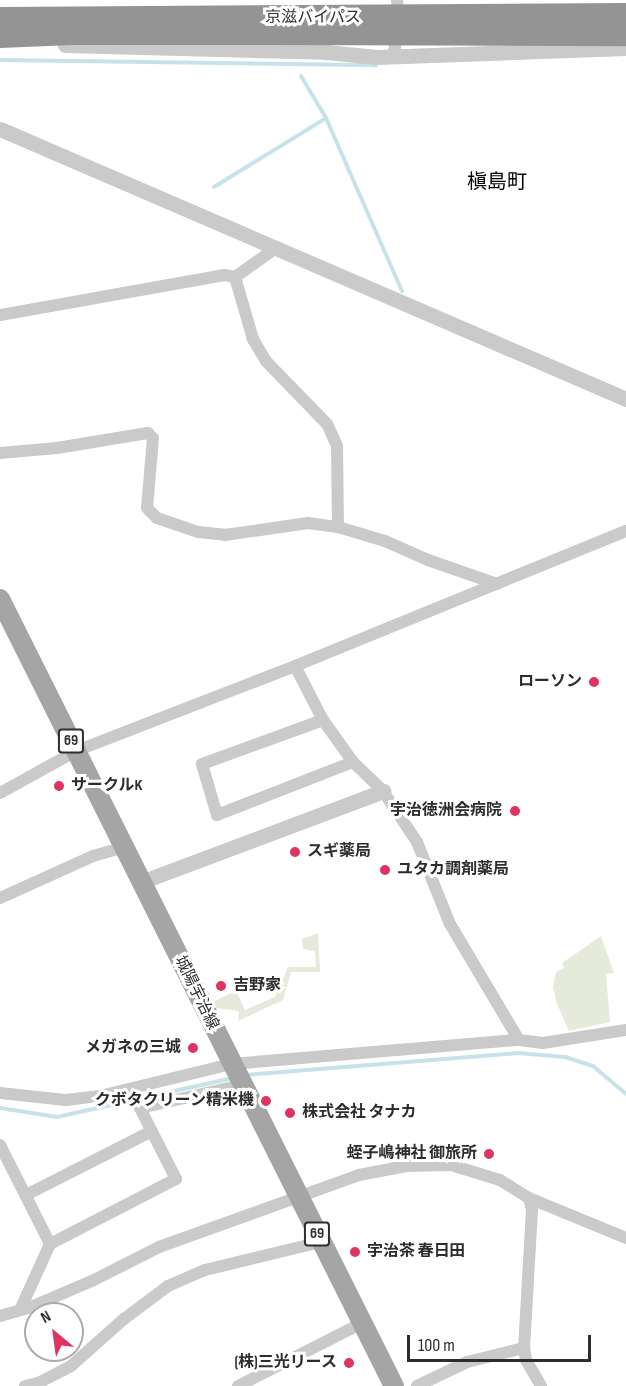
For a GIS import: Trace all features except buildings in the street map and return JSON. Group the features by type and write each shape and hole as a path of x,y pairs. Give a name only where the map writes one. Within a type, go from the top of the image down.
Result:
{"highway":[{"name":"京滋バイパス","path":"0,18 626,14"},
{"path":"0,37 72,34 626,35"}],"main road":[{"name":"城陽宇治線","path":"0,599 394,1386"}],"street":[{"path":"393,56 399,28 397,0"},
{"path":"0,42 393,56 626,48"},
{"path":"0,129 626,399"},
{"path":"0,315 224,275 235,277 276,248"},
{"path":"235,277 254,339 266,361 292,391 322,418 337,446 338,527"},
{"path":"0,453 57,448 148,433 153,438 147,508 157,518 198,532 225,535 308,524 338,527 385,541 428,560 497,584"},
{"path":"0,793 76,751 295,666 626,531"},
{"path":"295,666 323,720 353,762 383,791 417,842 450,924 519,1040"},
{"path":"323,720 201,764 217,815 353,762"},
{"path":"141,882 383,791"},
{"path":"0,898 93,856 124,847"},
{"path":"0,1093 47,1100 100,1096 237,1075 519,1040 543,1043 626,1030"},
{"path":"20,1310 50,1244 176,1179 140,1108 237,1075"},
{"path":"26,1195 152,1131"},
{"path":"0,1148 50,1244"},
{"path":"0,1316 92,1281 159,1247 359,1175 428,1164 451,1165 491,1177 529,1198 626,1238"},
{"path":"529,1198 532,1210 524,1348 526,1360 541,1386"},
{"path":"25,1386 38,1383 71,1366 124,1319 168,1286 205,1270 321,1242"},
{"path":"238,1386 362,1323"},
{"path":"417,1386 467,1362 524,1348"}],"shaded area":[{"path":"318,933 320,972 291,972 283,1000 238,1021 239,1011 215,1008 212,1002 236,991 245,1010 275,997 288,967 316,967 315,951 303,949 302,939"},
{"path":"601,936 614,973 606,974 610,1022 569,1031 557,1004 553,987 556,972 564,968 562,963"}],"waterway":[{"path":"0,60 376,65"},
{"path":"301,76 326,118 402,291"},
{"path":"214,187 326,118"},
{"path":"246,1075 518,1053 565,1057 593,1066 626,1094"},
{"path":"0,1108 57,1117 233,1078"}],"place":[{"name":"ローソン","path":"594,682"},
{"name":"サークルK","path":"59,786"},
{"name":"宇治徳洲会病院","path":"515,811"},
{"name":"スギ薬局","path":"295,852"},
{"name":"ユタカ調剤薬局","path":"385,870"},
{"name":"吉野家","path":"221,986"},
{"name":"メガネの三城","path":"193,1048"},
{"name":"クボタクリーン精米機","path":"266,1101"},
{"name":"株式会社 タナカ","path":"290,1113"},
{"name":"蛭子嶋神社 御旅所","path":"489,1154"},
{"name":"宇治茶 春日田","path":"355,1252"},
{"name":"(株)三光リース","path":"349,1363"}],"district":[{"name":"槇島町","path":"497,182"}]}
